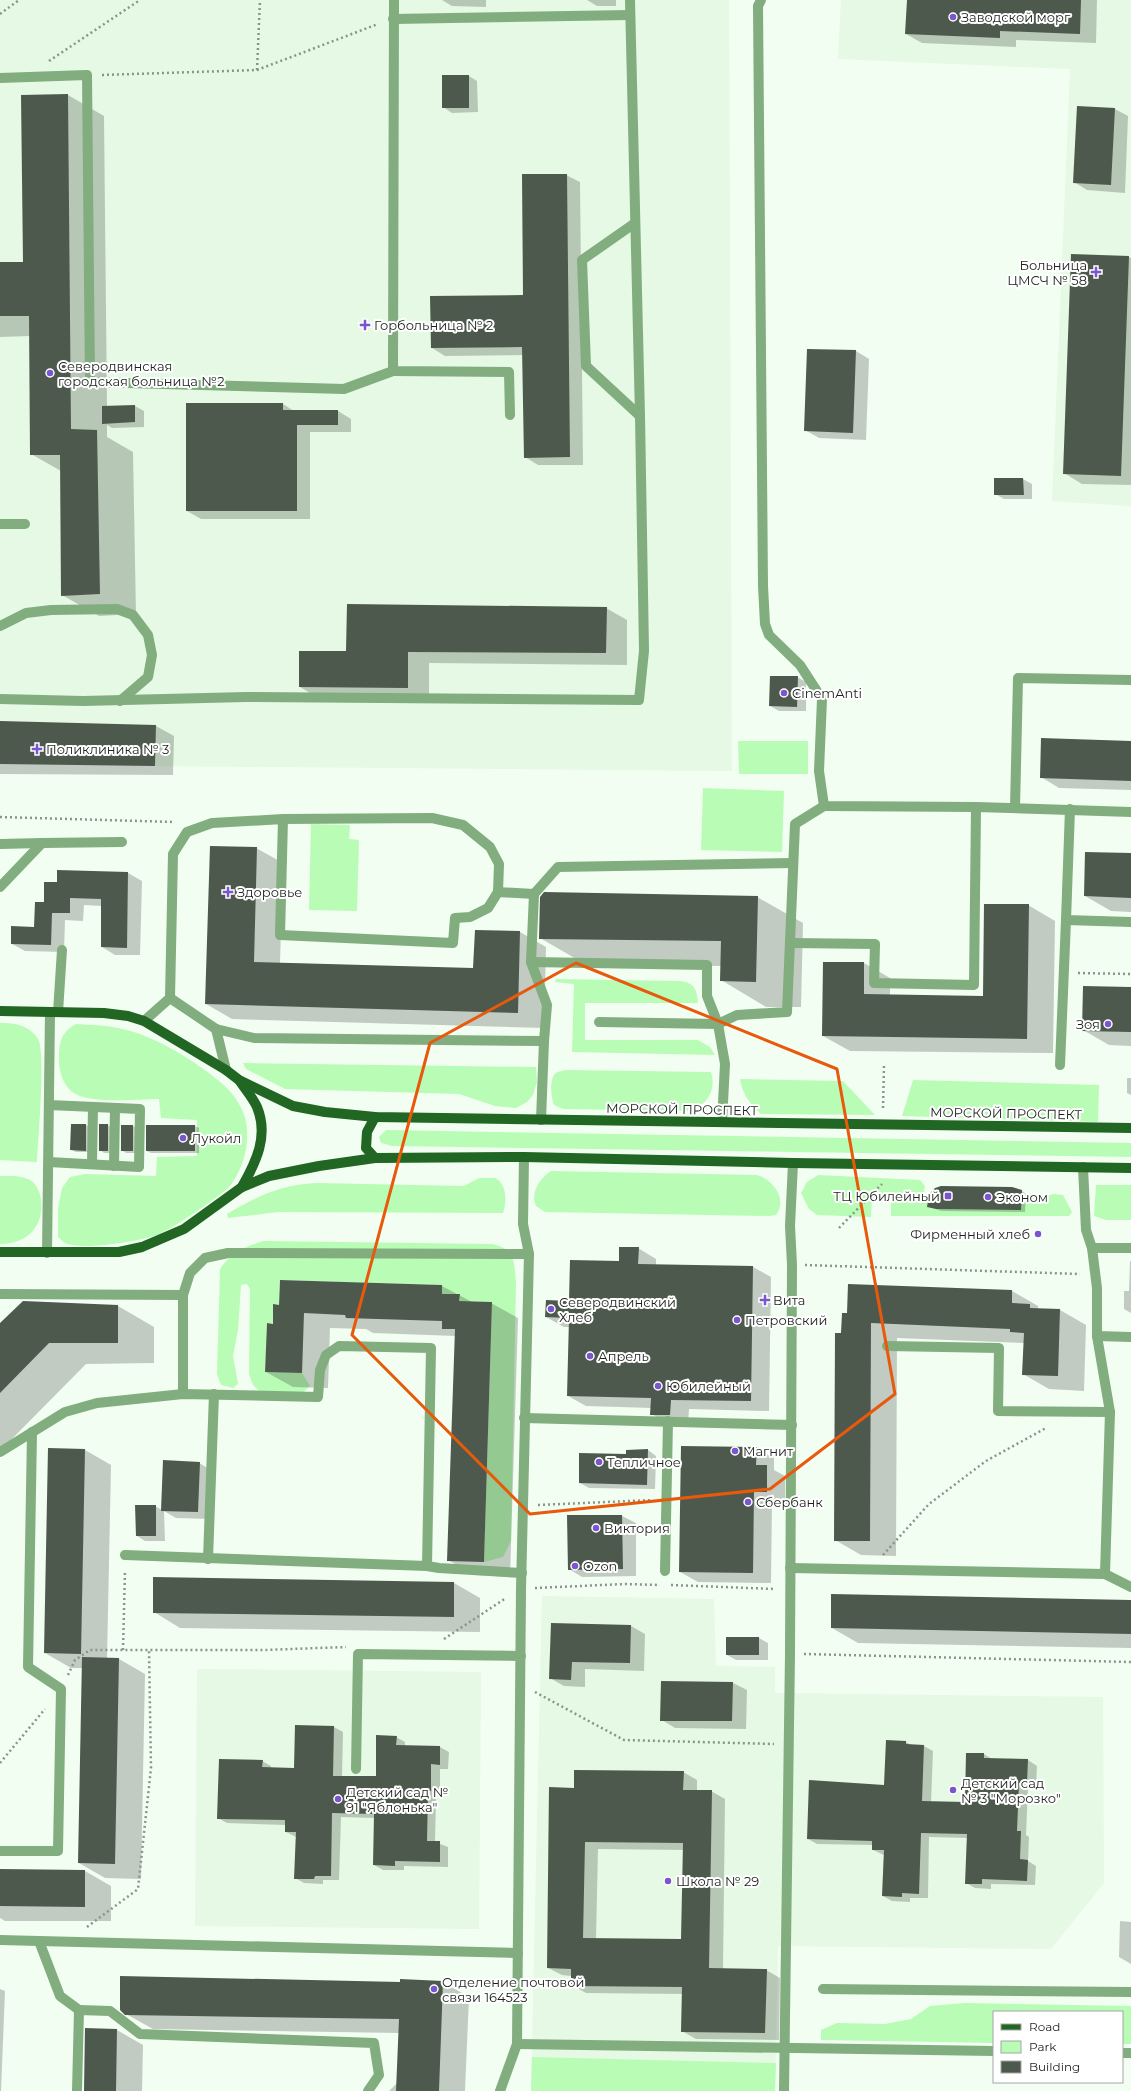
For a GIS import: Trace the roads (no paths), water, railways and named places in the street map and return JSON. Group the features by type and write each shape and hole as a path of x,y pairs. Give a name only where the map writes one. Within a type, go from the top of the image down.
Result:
{"main road":[{"name":"МОРСКОЙ ПРОСПЕКТ","path":"0,1012 104,1013 128,1016 144,1021 226,1070 239,1080 293,1106 325,1112 375,1117 1131,1128"},
{"name":"МОРСКОЙ ПРОСПЕКТ","path":"239,1080 256,1106 260,1119 262,1141 254,1166 242,1187"},
{"path":"375,1117 367,1132 366,1148 375,1158"},
{"name":"МОРСКОЙ ПРОСПЕКТ","path":"0,1252 119,1252 142,1247 168,1237 190,1225 242,1187 269,1176 319,1166 375,1158 524,1157 1131,1168"}],"lane":[{"path":"393,371 394,0"},
{"path":"0,699 120,701 246,697 639,700 644,651 630,0"},
{"path":"761,0 758,14 763,586 765,624 769,635 800,665 822,699 819,771 824,806"},
{"path":"393,19 630,16"},
{"path":"0,78 87,75 90,382 344,390 393,371 509,372 510,415"},
{"path":"635,223 582,260 586,366 640,416"},
{"path":"0,524 25,524"},
{"path":"0,626 26,613 51,610 117,609 133,615 148,635 152,655 148,677 120,701"},
{"path":"1015,808 1018,678 1131,680"},
{"path":"599,1022 718,1024 736,1015 787,1012 795,824 824,806 1070,809 1131,812"},
{"path":"790,943 874,944 874,983 974,986 976,808"},
{"path":"1060,1065 1070,809"},
{"path":"144,1021 170,998 173,854 187,832 212,823 283,819 432,818 463,825 490,847 499,864 498,892 488,908 470,916 455,918 453,943 280,936 283,819"},
{"path":"0,844 122,842"},
{"path":"0,887 42,843"},
{"path":"541,1120 546,1005 531,962 534,894 558,867 793,863"},
{"path":"498,892 534,894"},
{"path":"1066,920 1131,922"},
{"path":"47,1253 49,1104 54,1012 62,950"},
{"path":"531,962 707,965 707,996 718,1024 725,1064 722,1122"},
{"path":"170,998 216,1029 254,1038 544,1041"},
{"path":"216,1029 226,1070"},
{"path":"49,1104 140,1109 139,1167 49,1162"},
{"path":"92,1164 93,1107"},
{"path":"114,1166 115,1108"},
{"path":"500,2091 517,2044 521,1589 529,1254 523,1224 524,1157"},
{"path":"784,2091 792,1425 792,1265 790,1226 792,1163"},
{"path":"1083,1167 1086,1230 1092,1248 1095,1274 1097,1336 1110,1412 1105,1574"},
{"path":"1092,1248 1131,1248"},
{"path":"183,1394 183,1295 190,1273 205,1258 228,1253 529,1254"},
{"path":"0,1294 183,1295"},
{"path":"1097,1336 1131,1337"},
{"path":"0,1452 65,1412 97,1403 183,1394 318,1397 320,1370 326,1355 339,1346 431,1348 427,1566"},
{"path":"887,1346 999,1348 998,1411 1110,1412"},
{"path":"208,1559 214,1394"},
{"path":"524,1418 792,1425"},
{"path":"665,1571 668,1421"},
{"path":"0,1851 58,1851 62,1689 28,1667 32,1432"},
{"path":"125,1555 427,1566 522,1573"},
{"path":"790,1568 1105,1574 1131,1586"},
{"path":"356,1769 358,1654 521,1656"},
{"path":"0,1940 518,1953"},
{"path":"39,1940 60,1996 79,2010 110,2011 140,2034 374,2043 379,2076 368,2091"},
{"path":"823,1989 1131,1992"},
{"path":"77,2091 79,2010"},
{"path":"517,2044 993,2051"}],"place":[{"name":"Заводской морг","path":"953,17"},
{"name":"Больница ЦМСЧ № 58","path":"1096,272"},
{"name":"Горбольница № 2","path":"365,325"},
{"name":"Северодвинская городская больница №2","path":"50,373"},
{"name":"CinemAnti","path":"784,693"},
{"name":"Поликлиника № 3","path":"37,749"},
{"name":"Здоровье","path":"228,892"},
{"name":"Зоя","path":"1108,1024"},
{"name":"Лукойл","path":"183,1138"},
{"name":"ТЦ Юбилейный","path":"948,1196"},
{"name":"Эконом","path":"988,1197"},
{"name":"Фирменный хлеб","path":"1038,1234"},
{"name":"Вита","path":"765,1300"},
{"name":"Северодвинский Хлеб","path":"551,1309"},
{"name":"Петровский","path":"737,1320"},
{"name":"Апрель","path":"590,1356"},
{"name":"Юбилейный","path":"658,1386"},
{"name":"Магнит","path":"735,1451"},
{"name":"Тепличное","path":"599,1462"},
{"name":"Сбербанк","path":"748,1502"},
{"name":"Виктория","path":"596,1528"},
{"name":"Ozon","path":"575,1566"},
{"name":"Детский сад № 3 \"Морозко\"","path":"953,1790"},
{"name":"Детский сад № 91 \"Яблонька\"","path":"338,1799"},
{"name":"Школа № 29","path":"668,1881"},
{"name":"Отделение почтовой связи 164523","path":"434,1989"}]}
